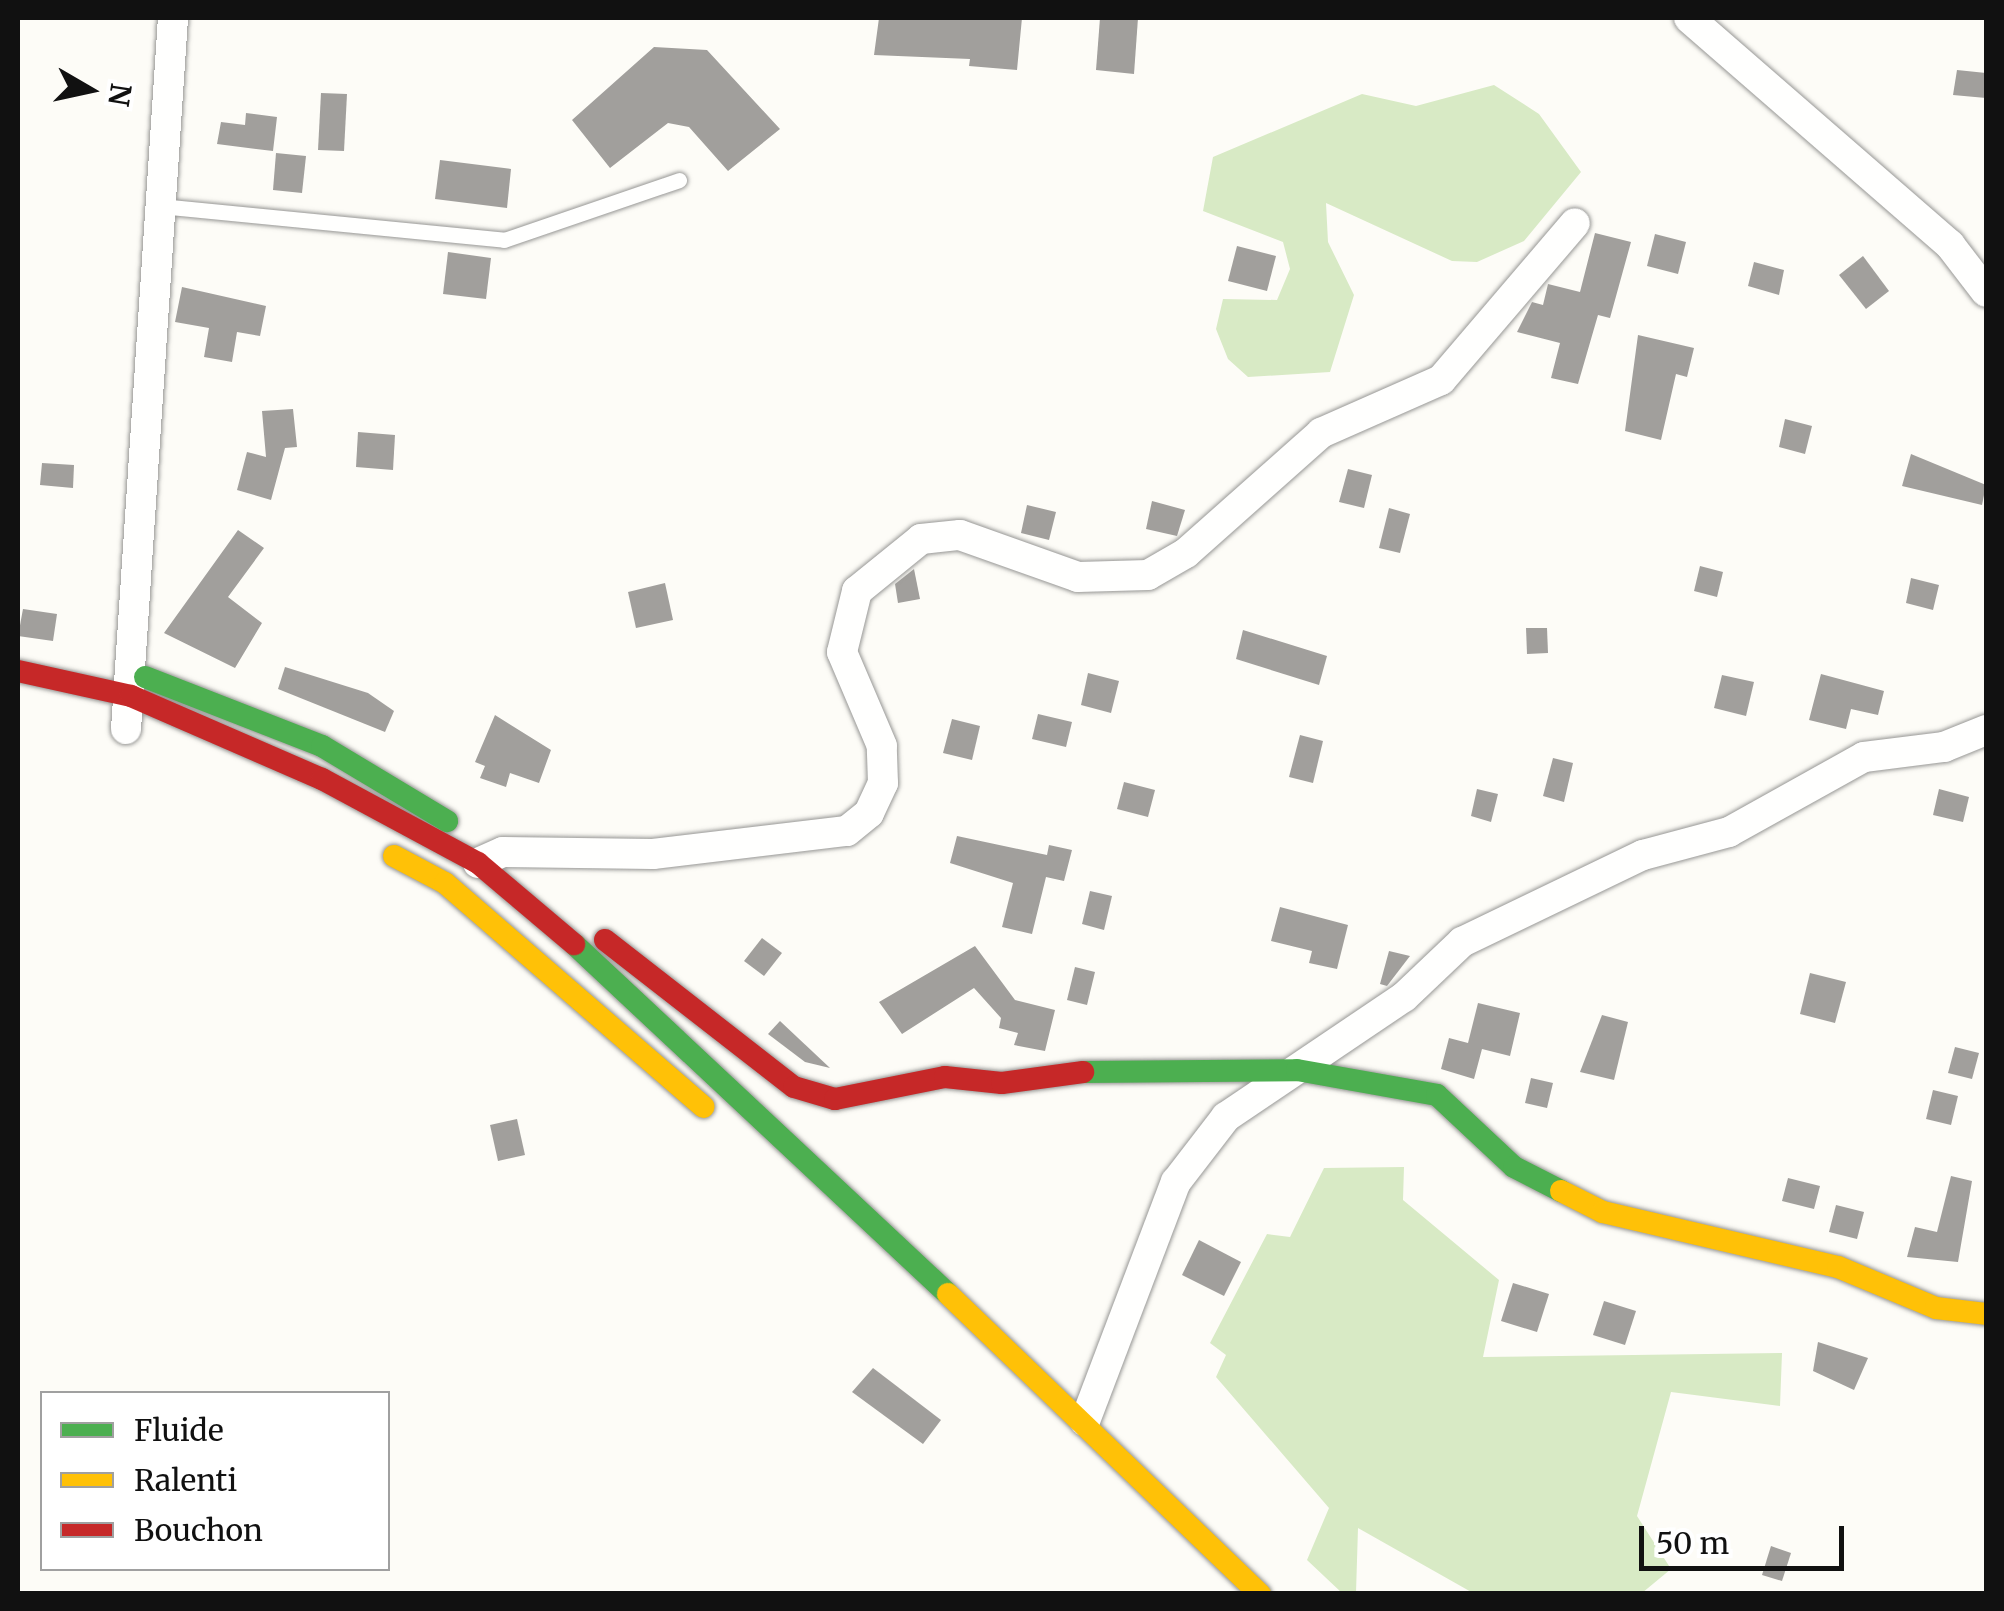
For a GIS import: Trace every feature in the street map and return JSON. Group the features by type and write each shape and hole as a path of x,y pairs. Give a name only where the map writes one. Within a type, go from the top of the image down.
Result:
{"main road":[{"path":"18,671 132,685 488,858 794,1088 835,1099 945,1077 1002,1082 1128,1066 1297,1070 1437,1095 1514,1167 1603,1212 1838,1267 1936,1308 1986,1314"},
{"path":"364,840 445,883 718,1120"},
{"path":"488,858 1086,1422 1260,1594"}],"street":[{"path":"125,730 132,685 173,18"},
{"path":"1688,18 1950,245 1986,292"},
{"path":"488,858 653,854 847,831 870,813 883,783 882,746 842,652 857,591 920,540 960,535 1078,577 1148,574 1186,553 1321,432 1441,380 1575,222"},
{"path":"1086,1422 1176,1182 1226,1117 1404,997 1462,942 1644,855 1730,832 1864,757 1944,747 1986,730"}],"lane":[{"path":"160,206 504,240 679,180"}],"green space":[{"path":"1494,85 1539,114 1581,172 1524,241 1477,262 1452,261 1326,203 1328,242 1354,295 1330,372 1248,377 1228,359 1216,329 1223,299 1277,300 1290,269 1283,242 1203,211 1213,157 1362,94 1416,106"},
{"path":"1404,1167 1403,1200 1499,1280 1483,1357 1782,1353 1780,1406 1671,1392 1637,1516 1671,1569 1642,1593 1473,1593 1358,1528 1356,1593 1342,1593 1307,1560 1329,1508 1216,1377 1226,1355 1210,1343 1267,1234 1290,1237 1324,1168"}],"building":[{"path":"879,18 1022,18 1017,70 969,66 970,59 874,55"},
{"path":"1100,18 1138,18 1134,74 1096,70"},
{"path":"654,47 707,50 780,129 728,171 689,127 668,123 610,168 572,120"},
{"path":"1957,70 1986,73 1986,98 1953,95"},
{"path":"321,93 347,94 344,151 318,150"},
{"path":"246,113 277,117 273,151 217,144 221,122 245,125"},
{"path":"276,153 306,156 302,193 273,190"},
{"path":"440,160 511,169 507,208 435,199"},
{"path":"1595,233 1631,242 1610,318 1598,315 1578,384 1551,378 1560,343 1517,332 1532,302 1543,305 1548,284 1580,292"},
{"path":"1655,234 1686,242 1678,274 1647,266"},
{"path":"1237,246 1276,256 1267,291 1228,281"},
{"path":"448,252 491,258 486,299 443,294"},
{"path":"1863,256 1889,291 1866,309 1839,275"},
{"path":"1754,262 1784,270 1779,295 1748,286"},
{"path":"182,287 266,306 260,336 237,332 232,362 204,357 209,328 175,322"},
{"path":"1638,335 1694,348 1687,377 1676,374 1661,440 1625,431"},
{"path":"293,409 297,447 285,448 271,500 237,490 247,452 266,457 262,411"},
{"path":"1785,419 1812,426 1805,454 1779,447"},
{"path":"358,432 395,435 393,470 356,467"},
{"path":"1911,454 1986,485 1982,505 1902,486"},
{"path":"42,463 74,465 73,488 40,485"},
{"path":"1348,469 1372,475 1364,508 1339,502"},
{"path":"1152,501 1185,510 1177,536 1146,529"},
{"path":"1027,505 1056,512 1049,540 1021,533"},
{"path":"1389,508 1410,514 1400,553 1379,548"},
{"path":"238,530 264,548 228,597 262,623 235,668 164,633"},
{"path":"1700,566 1723,572 1717,597 1694,591"},
{"path":"914,569 920,599 898,603 895,584"},
{"path":"1911,578 1939,585 1933,610 1906,603"},
{"path":"665,583 673,620 636,628 628,592"},
{"path":"23,609 57,614 53,641 18,636"},
{"path":"1526,628 1547,628 1548,653 1527,654"},
{"path":"1243,630 1327,656 1319,685 1236,659"},
{"path":"285,667 368,693 394,711 385,732 278,689"},
{"path":"1088,673 1119,681 1111,713 1081,705"},
{"path":"1821,674 1884,691 1878,715 1851,709 1846,729 1809,720"},
{"path":"1722,675 1754,682 1746,716 1714,708"},
{"path":"1038,714 1072,722 1066,747 1032,739"},
{"path":"495,715 551,750 539,783 510,773 506,787 480,778 485,766 475,762"},
{"path":"952,719 980,726 972,760 943,753"},
{"path":"1300,735 1323,741 1313,783 1289,777"},
{"path":"1553,758 1573,763 1564,802 1543,796"},
{"path":"1124,782 1155,790 1148,817 1117,809"},
{"path":"1477,789 1498,794 1491,822 1471,816"},
{"path":"1939,789 1969,797 1963,822 1933,815"},
{"path":"957,836 1047,855 1049,845 1072,850 1064,881 1046,877 1032,934 1002,927 1013,883 950,863"},
{"path":"1090,891 1112,896 1104,930 1082,924"},
{"path":"1280,907 1348,925 1337,969 1309,963 1312,951 1271,941"},
{"path":"762,938 782,953 764,976 744,961"},
{"path":"975,946 1015,1000 1055,1010 1045,1051 1014,1045 1018,1033 999,1028 1001,1018 974,988 902,1034 879,1002"},
{"path":"1389,951 1410,956 1387,986 1380,984"},
{"path":"1075,967 1095,972 1087,1005 1067,1000"},
{"path":"1810,973 1846,982 1835,1023 1800,1014"},
{"path":"1478,1003 1520,1013 1510,1056 1482,1049 1474,1079 1441,1069 1449,1038 1468,1043"},
{"path":"1602,1015 1628,1022 1614,1080 1580,1072"},
{"path":"780,1021 830,1068 805,1062 768,1034"},
{"path":"1955,1047 1979,1053 1972,1079 1948,1073"},
{"path":"1531,1078 1553,1083 1547,1108 1525,1103"},
{"path":"1933,1090 1958,1096 1951,1125 1926,1119"},
{"path":"517,1119 525,1155 498,1161 490,1125"},
{"path":"1951,1176 1972,1181 1958,1262 1907,1257 1915,1227 1937,1232"},
{"path":"1788,1178 1820,1186 1814,1209 1782,1201"},
{"path":"1836,1205 1864,1212 1857,1239 1829,1232"},
{"path":"1199,1240 1241,1262 1224,1296 1182,1275"},
{"path":"1513,1283 1549,1294 1537,1332 1501,1321"},
{"path":"1604,1301 1636,1311 1625,1345 1593,1335"},
{"path":"1818,1342 1868,1358 1854,1390 1813,1371"},
{"path":"873,1368 941,1420 923,1444 852,1392"},
{"path":"1771,1546 1791,1553 1782,1581 1762,1575"}],"traffic: fast":[{"path":"145,677 322,746 447,821"},
{"path":"574,944 948,1294"},
{"path":"1083,1072 1297,1070 1437,1095 1514,1167 1561,1191"}],"traffic: slow":[{"path":"394,856 445,883 704,1107"},
{"path":"1561,1191 1603,1212 1838,1267 1936,1308 1986,1314"},
{"path":"948,1294 1260,1594"}],"traffic: jam":[{"path":"18,671 131,696 322,779 478,863 574,944"},
{"path":"605,940 794,1087 835,1099 945,1077 1002,1083 1083,1072"}]}
